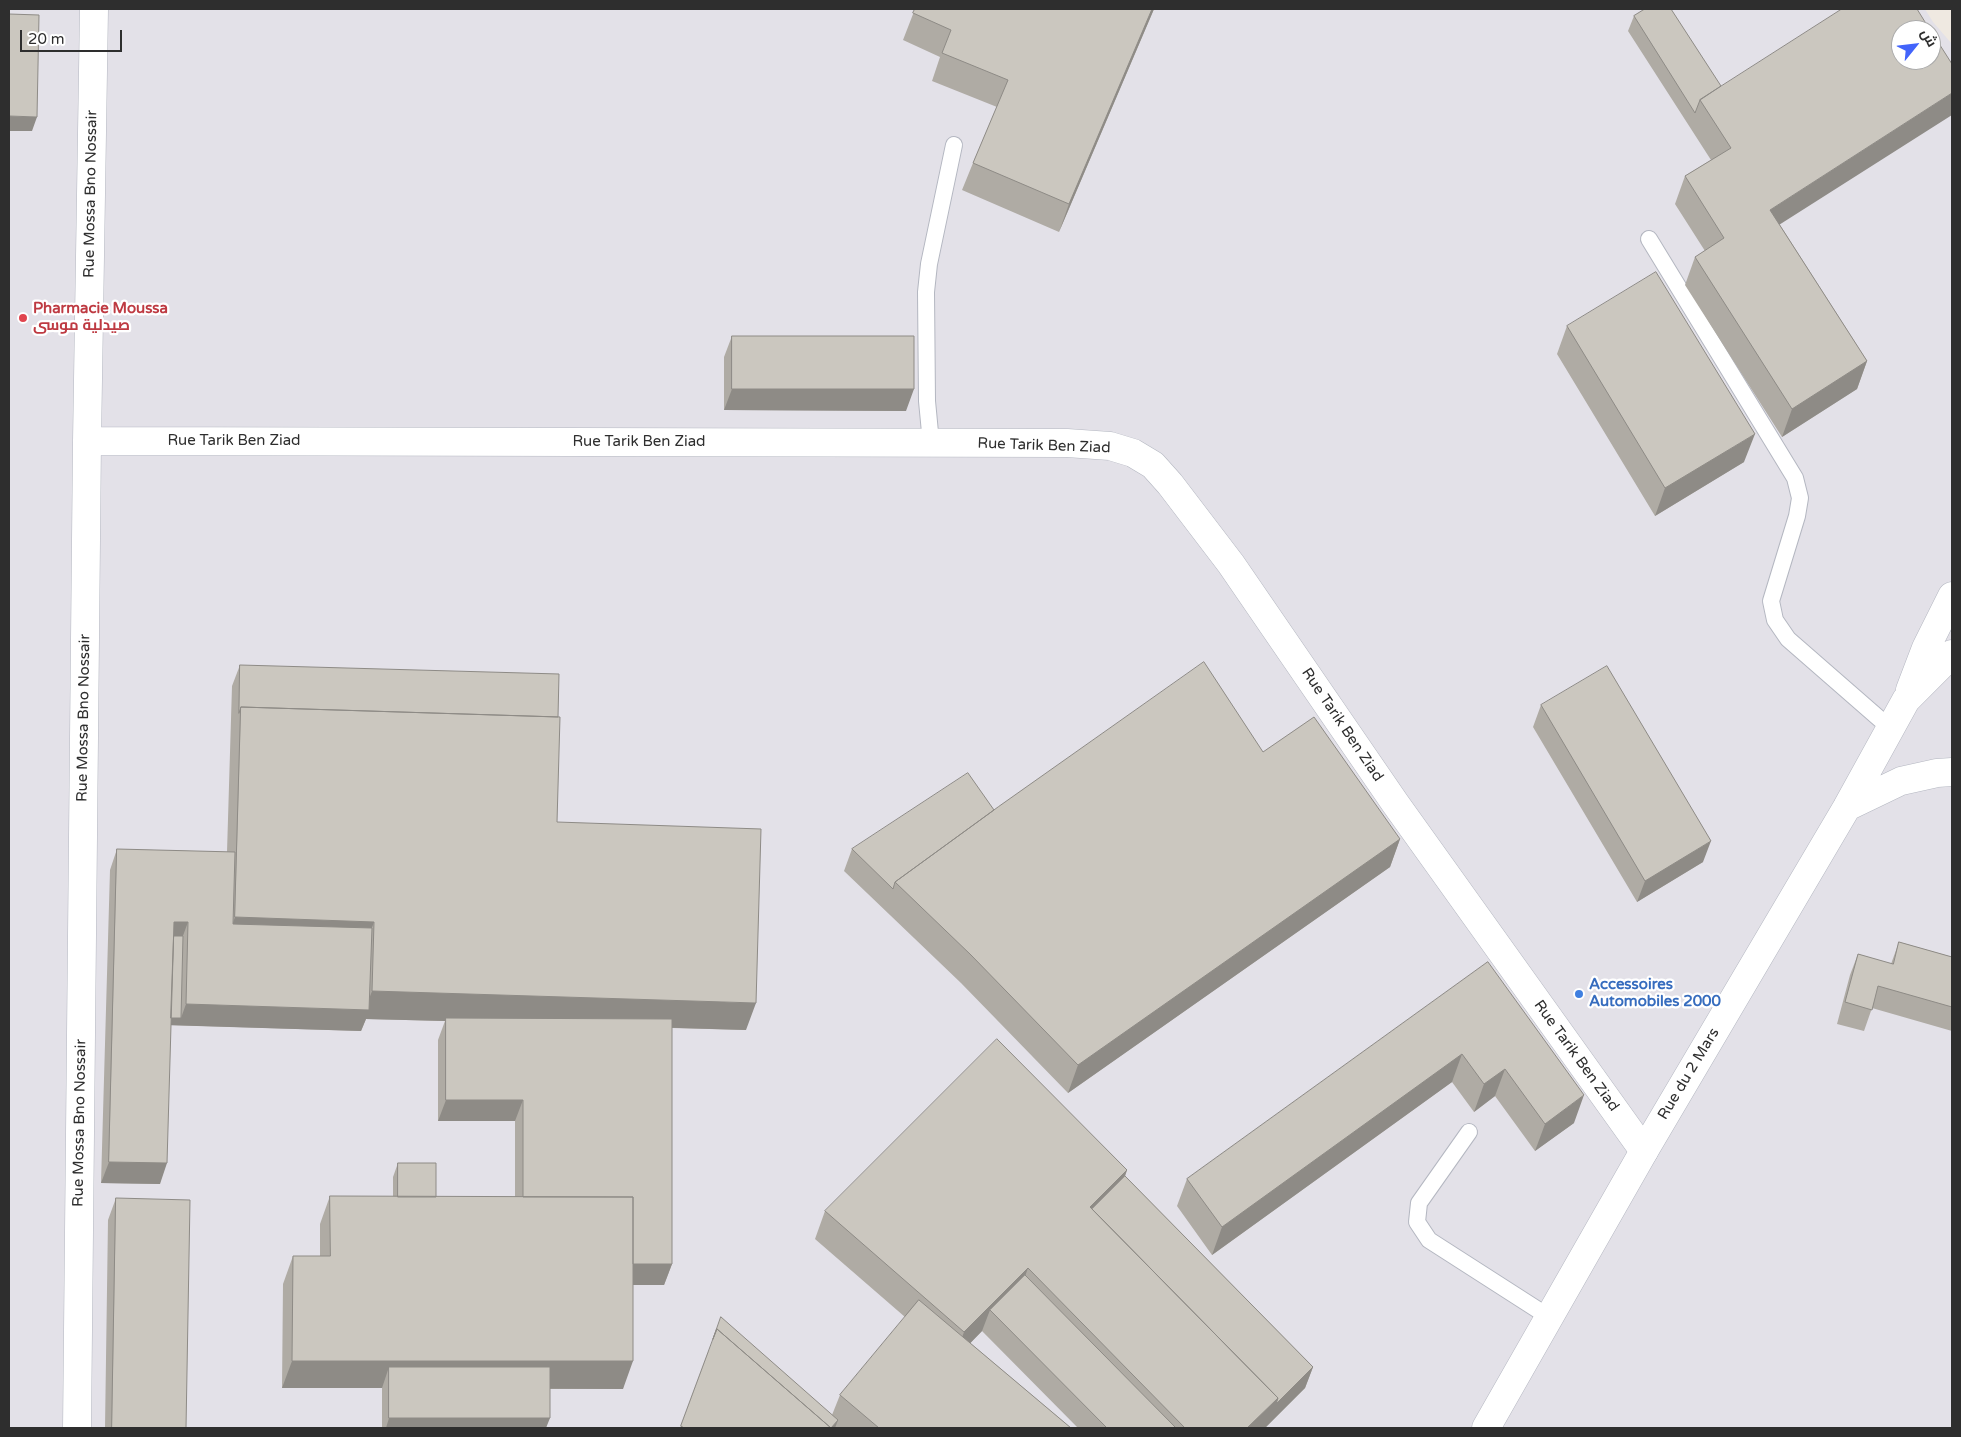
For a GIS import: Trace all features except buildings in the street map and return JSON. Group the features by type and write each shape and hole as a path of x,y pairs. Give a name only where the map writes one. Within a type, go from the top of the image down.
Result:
{"street":[{"name":"Rue Mossa Bno Nossair","path":"77,1428 87,441 94,9"},
{"name":"Rue Tarik Ben Ziad","path":"87,441 1067,443 1110,446 1133,453 1153,465 1231,564 1395,803 1644,1151"},
{"path":"1906,700 1926,648 1952,596"},
{"name":"Rue du 2 Mars","path":"1486,1428 1644,1151 1847,807 1906,700 1952,654"},
{"path":"1847,807 1901,781 1937,773 1952,772"}],"lane":[{"path":"931,443 927,402 926,292 929,264 954,145"},
{"path":"1649,239 1795,478 1800,498 1798,516 1771,601 1775,620 1788,640 1890,728"},
{"path":"1469,1132 1419,1203 1417,1222 1429,1240 1549,1317"}],"shaded area":[{"path":"9,9 1925,9 1932,20 1891,20 1891,70 1941,70 1941,31 1952,44 1952,1428 9,1428"}],"place":[{"name":"Pharmacie Moussa صيدلية موسى","path":"23,318"},
{"name":"Accessoires Automobiles 2000","path":"1579,994"}]}
